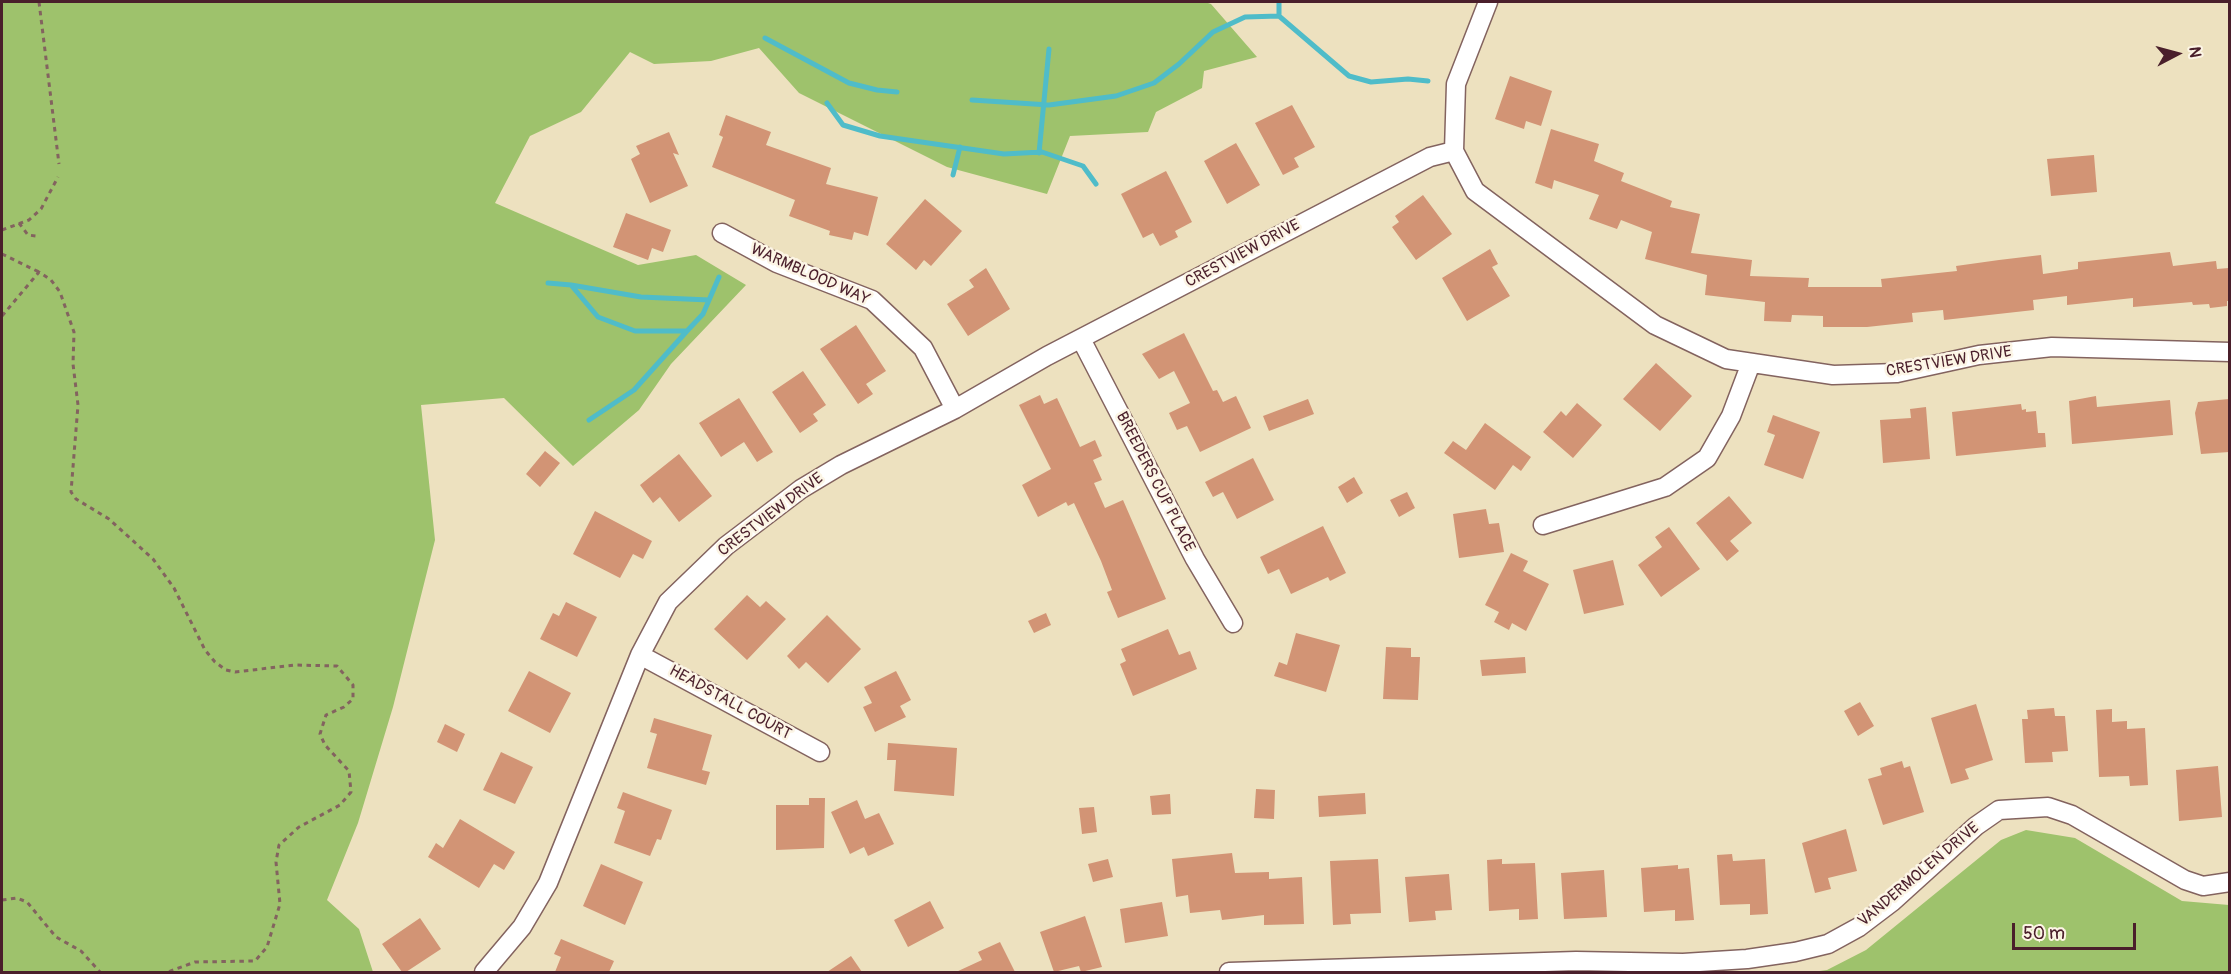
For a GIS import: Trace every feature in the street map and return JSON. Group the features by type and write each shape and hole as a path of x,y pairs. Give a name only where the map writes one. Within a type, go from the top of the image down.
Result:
{"street":[{"path":"1454,151 1456,84 1488,2"},
{"name":"CRESTVIEW DRIVE","path":"484,972 522,927 548,883 640,655 668,602 726,546 801,489 842,465 955,409 1081,339 1430,156 1454,151 1475,191 1655,325 1726,359 1833,375 1898,374 1979,355 2052,347 2229,352"},
{"name":"WARMBLOOD WAY","path":"722,233 777,263 872,300 923,348 955,409"},
{"name":"BREEDERS CUP PLACE","path":"1081,339 1195,559 1233,623"},
{"path":"1543,525 1665,487 1707,458 1731,416 1751,363"},
{"name":"HEADSTALL COURT","path":"640,655 820,752"},
{"name":"VANDERMOLEN DRIVE","path":"1229,972 1576,961 1683,963 1747,959 1794,952 1828,944 1859,927 1892,902 1976,826 1999,810 2048,807 2072,815 2185,880 2203,886 2229,882"}],"path":[{"path":"39,2 59,164"},
{"path":"2,230 29,220 41,209 58,177"},
{"path":"19,223 28,235 36,236"},
{"path":"2,254 51,280 60,292 74,332 78,405 70,483 76,499 110,519 153,559 174,588 205,650 226,670 235,672 313,664 337,666 349,677 355,692 348,704 326,715 320,734 325,745 349,771 351,792 340,805 299,827 279,845 276,862 280,904 271,939 262,955 255,961 246,963 195,962 168,972"},
{"path":"2,316 39,272"},
{"path":"2,900 17,898 27,902 56,937 81,951 100,972"}],"green space":[{"path":"2,2 1205,2 1211,4 1257,57 1204,71 1202,88 1156,112 1148,132 1070,136 1047,194 947,167 799,93 759,48 711,61 654,64 630,52 581,112 530,136 495,203 638,265 696,255 746,285 671,364 639,410 573,466 504,398 421,405 435,540 393,707 358,823 327,900 359,929 373,972 2,972"},
{"path":"2026,830 2075,838 2182,901 2229,905 2229,972 1812,972 1827,970 1866,950 2001,840"}],"building":[{"path":"1510,76 1552,91 1541,126 1526,121 1524,129 1495,119"},
{"path":"1292,105 1315,147 1294,158 1299,167 1283,175 1255,123"},
{"path":"726,115 771,132 766,145 831,168 826,184 878,197 868,236 854,232 852,240 829,235 830,231 789,216 795,200 712,167 723,137 719,135"},
{"path":"1551,129 1599,144 1594,161 1624,173 1621,181 1672,201 1670,207 1700,214 1691,253 1752,260 1750,276 1809,278 1808,287 1882,287 1881,279 1957,271 1956,266 1999,260 2041,255 2043,274 2078,269 2078,262 2170,252 2173,266 2216,261 2217,269 2229,268 2229,301 2227,301 2227,306 2210,308 2209,304 2193,305 2192,302 2133,307 2133,298 2067,305 2067,296 2033,300 2034,310 1944,320 1943,310 1912,313 1913,322 1867,327 1823,327 1823,316 1792,315 1791,322 1764,321 1765,302 1705,295 1707,275 1645,259 1652,232 1621,220 1617,229 1589,219 1599,195 1554,180 1552,189 1535,183"},
{"path":"669,132 679,155 673,153 688,186 650,203 631,159 640,154 636,146"},
{"path":"1236,143 1260,185 1227,204 1204,161"},
{"path":"2094,155 2097,192 2051,196 2047,159"},
{"path":"1166,171 1192,222 1175,231 1178,237 1160,246 1153,233 1143,238 1121,194"},
{"path":"1423,195 1452,234 1416,260 1392,227 1399,222 1395,216"},
{"path":"925,199 962,231 931,266 924,260 916,270 886,244"},
{"path":"626,213 671,230 663,252 652,248 648,260 613,247"},
{"path":"1490,249 1498,264 1492,267 1510,296 1467,321 1442,278"},
{"path":"986,268 1010,309 968,336 947,304 974,287 969,280"},
{"path":"856,325 886,371 866,384 873,394 858,404 820,349"},
{"path":"1184,333 1213,391 1217,390 1223,402 1236,396 1251,428 1200,452 1187,426 1177,430 1169,413 1190,403 1174,371 1159,379 1142,354"},
{"path":"1656,363 1692,396 1660,431 1623,399"},
{"path":"803,371 826,405 813,414 818,421 800,433 772,392"},
{"path":"1040,395 1044,404 1057,398 1080,447 1095,440 1102,456 1093,460 1102,480 1094,483 1105,508 1123,500 1166,599 1118,618 1107,592 1112,590 1101,561 1074,503 1068,506 1066,502 1038,517 1022,485 1051,469 1019,405"},
{"path":"2096,396 2097,407 2170,400 2173,435 2072,444 2069,401"},
{"path":"739,398 773,452 757,462 744,442 721,457 699,423"},
{"path":"1308,399 1314,414 1269,431 1263,416"},
{"path":"2229,399 2229,452 2201,454 2195,413 2198,402"},
{"path":"1577,403 1602,425 1573,458 1543,432 1561,411 1566,416"},
{"path":"2021,404 2022,410 2026,409 2026,412 2036,411 2038,433 2045,433 2046,447 1956,456 1952,412"},
{"path":"1926,407 1930,459 1883,463 1880,420 1911,418 1910,409"},
{"path":"1773,415 1820,432 1803,479 1764,465 1775,435 1767,432"},
{"path":"1485,423 1531,457 1521,471 1513,465 1495,490 1444,453 1453,441 1466,450"},
{"path":"545,451 560,463 540,487 526,474"},
{"path":"679,454 712,496 679,522 660,497 653,503 640,485"},
{"path":"1253,458 1274,500 1237,519 1223,492 1213,497 1205,482"},
{"path":"1354,477 1363,493 1347,503 1338,487"},
{"path":"1407,492 1415,508 1399,517 1390,500"},
{"path":"1729,496 1752,523 1730,541 1739,551 1727,561 1696,523"},
{"path":"1486,509 1489,524 1499,523 1504,552 1459,558 1453,514"},
{"path":"595,511 652,541 643,559 633,554 620,578 573,554"},
{"path":"1323,526 1346,573 1330,581 1328,577 1291,594 1279,569 1268,574 1260,557"},
{"path":"1669,527 1700,569 1661,597 1638,565 1662,547 1655,537"},
{"path":"1511,553 1528,561 1523,571 1549,584 1526,631 1512,623 1509,630 1494,622 1499,612 1485,605"},
{"path":"1613,560 1624,605 1584,614 1573,570"},
{"path":"747,595 760,607 766,601 786,619 747,660 714,629"},
{"path":"566,602 597,617 577,657 540,639 553,613 559,616"},
{"path":"1046,613 1051,625 1034,633 1028,621"},
{"path":"827,615 861,649 828,683 806,662 799,669 787,656"},
{"path":"1168,629 1179,655 1190,651 1197,669 1133,696 1120,664 1126,661 1121,649"},
{"path":"1296,633 1340,645 1326,692 1274,676 1279,662 1287,665"},
{"path":"1386,647 1411,648 1411,657 1420,657 1418,700 1383,699"},
{"path":"1525,657 1526,673 1482,676 1480,660"},
{"path":"529,671 571,693 550,733 508,711"},
{"path":"896,671 911,700 900,706 906,717 875,732 863,707 872,703 864,687"},
{"path":"1860,702 1874,726 1858,736 1844,711"},
{"path":"1976,704 1993,760 1965,769 1969,779 1951,784 1931,718"},
{"path":"2054,708 2055,716 2065,716 2068,751 2052,752 2053,762 2025,763 2022,719 2028,719 2027,710"},
{"path":"2112,709 2112,722 2127,721 2127,729 2145,728 2148,785 2130,786 2129,776 2099,777 2096,710"},
{"path":"654,718 712,735 702,770 710,772 706,785 647,768 657,734 650,732"},
{"path":"445,724 465,734 457,752 437,742"},
{"path":"888,743 957,748 954,796 894,791 896,760 887,760"},
{"path":"501,752 533,767 515,804 483,790"},
{"path":"1902,761 1904,768 1910,766 1924,812 1883,825 1868,779 1882,775 1880,768"},
{"path":"2218,766 2222,817 2179,821 2176,770"},
{"path":"1256,789 1275,790 1274,819 1254,818"},
{"path":"623,792 672,810 661,840 657,839 650,856 614,843 625,811 617,808"},
{"path":"1365,793 1366,814 1319,817 1318,796"},
{"path":"1170,794 1171,814 1152,815 1150,796"},
{"path":"809,798 825,798 824,848 776,850 776,805 809,805"},
{"path":"857,800 865,819 879,813 894,844 868,856 864,847 850,854 831,812"},
{"path":"1094,807 1097,832 1082,834 1079,808"},
{"path":"460,819 515,852 504,870 494,864 479,888 428,857 436,843 443,848"},
{"path":"1846,829 1857,871 1828,878 1831,889 1815,893 1802,843"},
{"path":"1232,853 1235,873 1269,872 1269,879 1302,877 1304,924 1264,925 1264,915 1222,920 1220,910 1190,913 1188,895 1176,897 1172,859"},
{"path":"1732,854 1733,861 1765,859 1768,914 1750,915 1750,904 1720,905 1717,855"},
{"path":"1108,859 1113,877 1093,882 1088,864"},
{"path":"1378,859 1381,913 1350,914 1351,924 1333,925 1330,861"},
{"path":"1502,859 1502,864 1535,863 1538,919 1519,920 1519,909 1489,911 1487,860"},
{"path":"601,864 643,882 625,925 583,906"},
{"path":"1678,865 1678,869 1689,868 1694,920 1675,921 1675,910 1644,912 1641,868"},
{"path":"1604,870 1607,917 1564,919 1561,873"},
{"path":"1449,874 1452,910 1435,911 1436,920 1409,922 1405,877"},
{"path":"930,901 944,928 908,947 894,920"},
{"path":"1162,902 1168,936 1125,943 1120,909"},
{"path":"1085,916 1102,967 1081,972 1079,966 1054,972 1040,932"},
{"path":"420,918 441,949 406,972 402,972 382,944"},
{"path":"561,939 614,961 609,972 555,972 561,957 554,954"},
{"path":"1000,942 1015,972 956,972 982,960 978,952"},
{"path":"851,956 862,972 827,972"}],"waterway":[{"path":"1279,2 1279,16"},
{"path":"972,100 1049,105 1116,96 1154,83 1179,64 1213,32 1245,17 1279,16 1349,76 1371,82 1408,79 1428,81"},
{"path":"765,38 849,83 897,92"},
{"path":"1039,153 1049,49"},
{"path":"827,103 843,125 880,136 1004,154 1042,152 1083,166 1096,184"},
{"path":"953,175 960,147"},
{"path":"548,283 571,285 598,317 635,331 687,331 703,314 719,277"},
{"path":"571,285 641,297 709,300"},
{"path":"589,420 634,390 687,331"}]}
